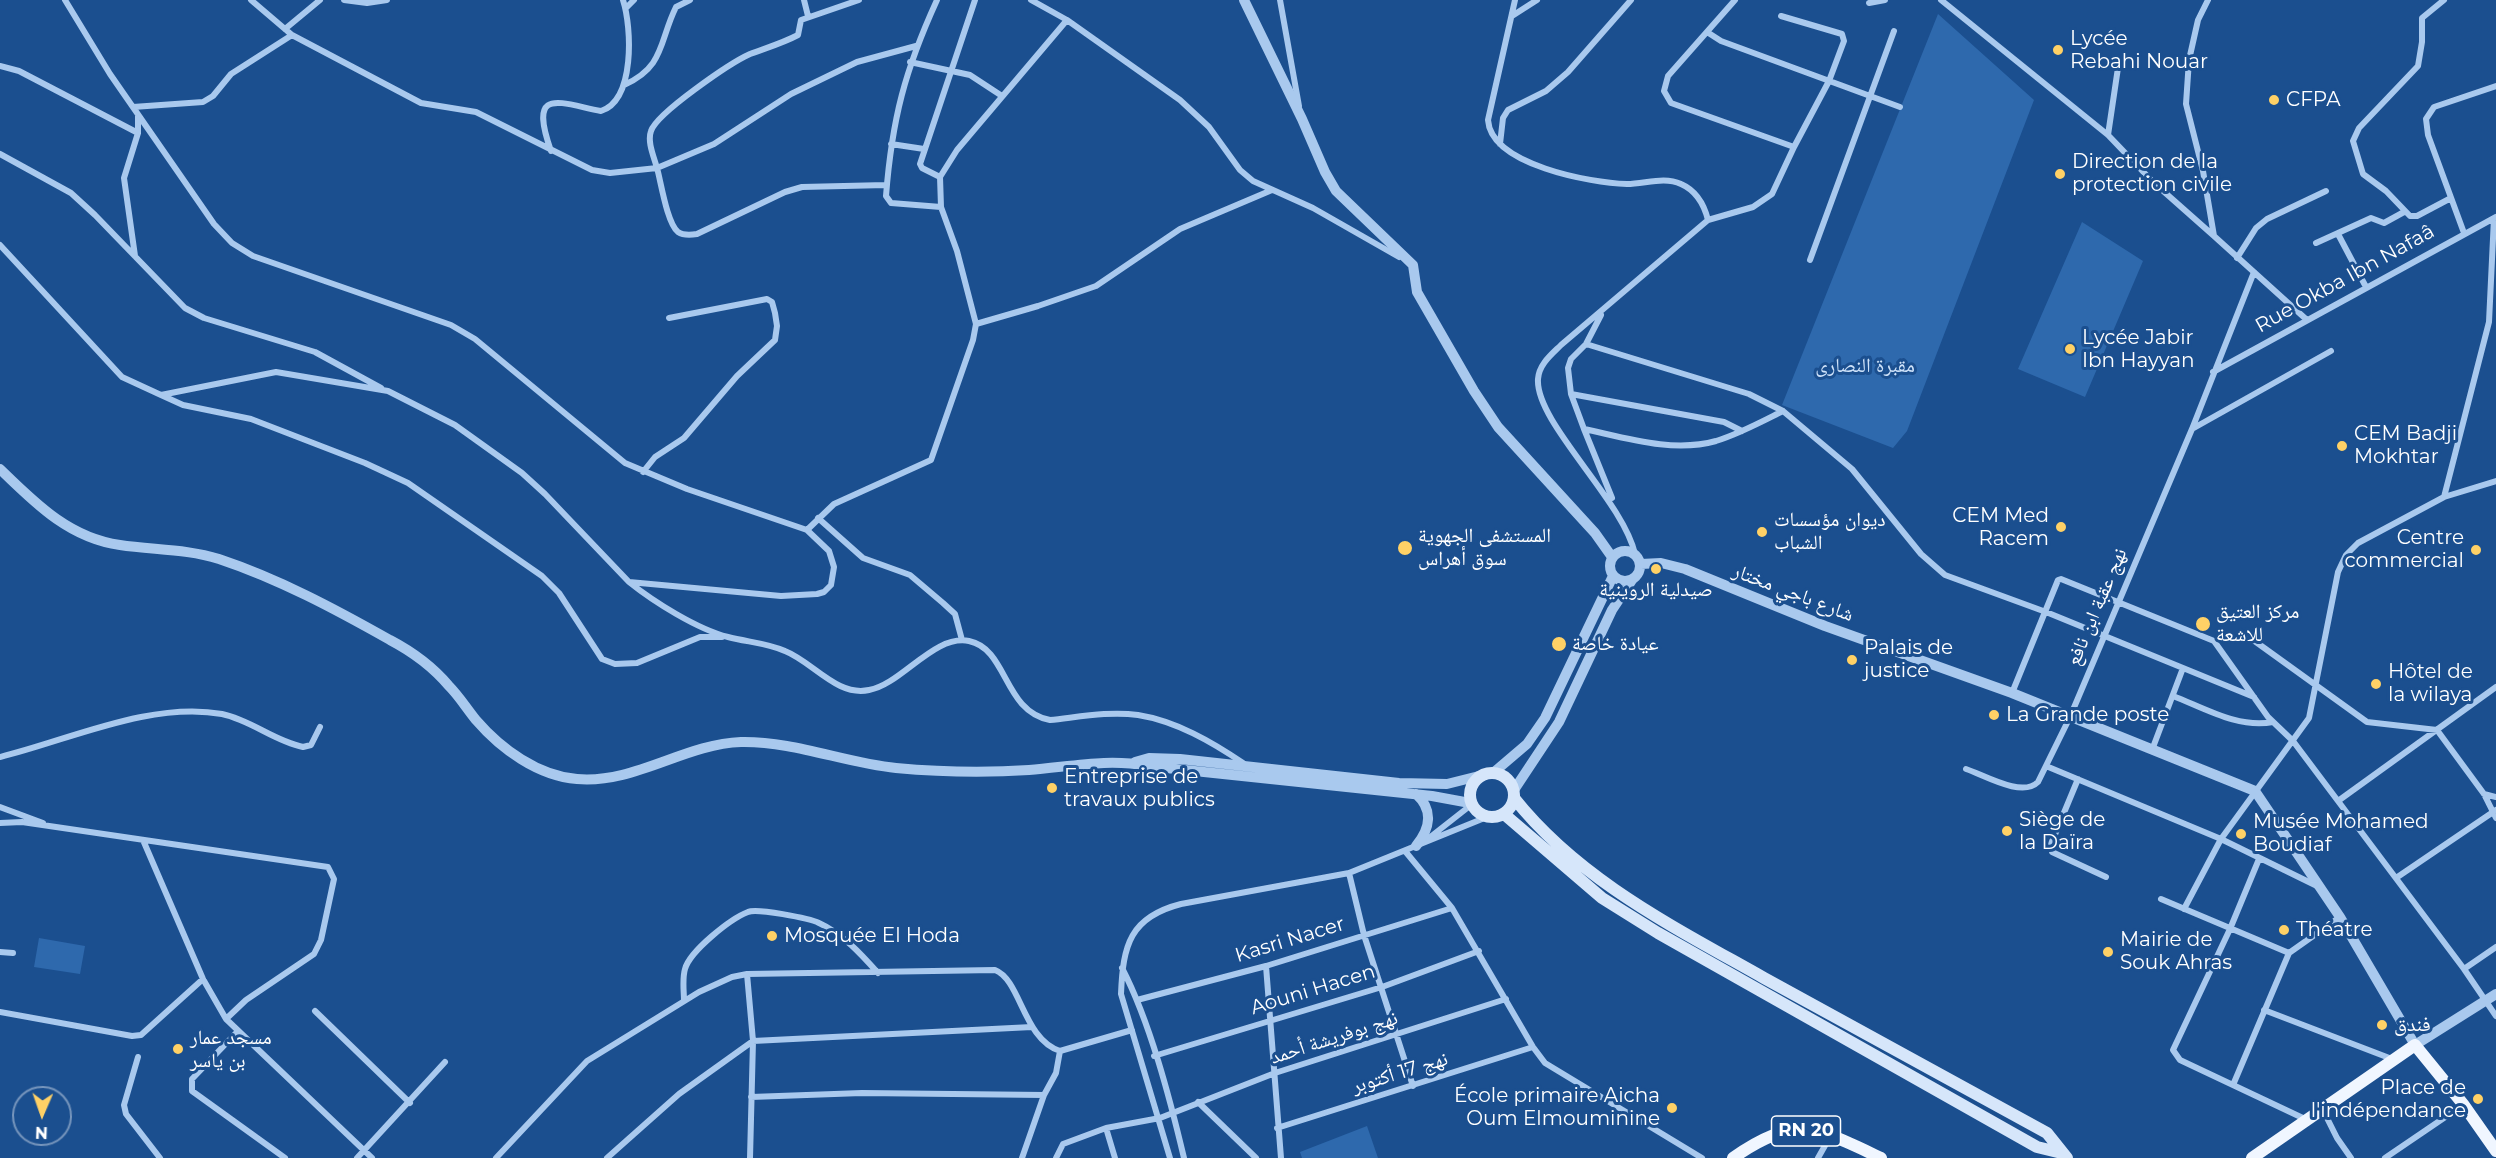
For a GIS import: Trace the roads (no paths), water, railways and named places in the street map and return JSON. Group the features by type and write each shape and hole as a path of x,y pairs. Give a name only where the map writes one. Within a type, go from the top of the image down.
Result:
{"main road":[{"path":"1504,814 1487,817 1480,815 1471,804 1470,788 1479,776 1493,773 1504,777 1514,794 1566,853 1638,905 1785,990 2048,1133 2063,1156"},
{"path":"1504,814 1514,794"},
{"path":"1504,814 1602,898 1658,933 2037,1147 2063,1156"},
{"path":"2252,1158 2305,1119 2324,1110 2392,1059 2415,1045 2463,1104 2496,1151"},
{"name":"RN 20","path":"1733,1158 1783,1131 1796,1129 1831,1135 1881,1158"}],"street":[{"path":"65,0 138,116 214,224 232,243 253,256 451,325 475,339 625,463 643,472 807,530 825,545 833,561 833,581 824,592 781,596 629,582"},
{"path":"251,0 292,35 420,102 476,112 592,171 610,173 657,168 714,144 791,94 857,62 916,46"},
{"path":"285,29 320,0"},
{"path":"344,0 367,3 387,0"},
{"path":"551,151 544,121 544,111 548,105 555,102 567,102 601,111 616,101 624,85 630,48 626,8 623,0"},
{"path":"626,8 634,0"},
{"path":"624,85 637,79 652,66 663,45 668,24 676,7 690,0"},
{"path":"804,0 808,16"},
{"path":"859,0 808,16 801,20 798,34 748,55 706,82 662,116 654,125 650,139 671,220 680,233 686,235 697,234 785,192 802,188 886,185"},
{"path":"937,0 916,46 897,106 886,196 891,203 941,207"},
{"path":"940,177 922,168 924,149 975,0"},
{"path":"1031,0 1067,20 1180,100 1209,127 1240,170 1253,181 1313,208 1413,265"},
{"path":"1244,0 1302,119 1324,172 1336,191 1413,265 1417,292 1492,418 1595,533 1612,557 1610,567 1613,576 1622,581 1632,580"},
{"path":"1280,0 1302,119"},
{"path":"1515,0 1488,120 1488,130 1500,144 1520,157 1563,175 1598,182 1640,184 1669,180 1682,184 1694,192 1702,202 1708,220"},
{"path":"1512,16 1537,0"},
{"path":"1500,144 1503,118 1508,110 1546,91 1568,72 1631,0"},
{"path":"1869,3 1885,0"},
{"path":"1941,0 2108,135 2153,182 2307,320"},
{"path":"2208,0 2198,20 2189,60 2186,104 2204,171 2214,236"},
{"path":"2444,0 2422,18 2422,42 2418,66 2354,135 2353,148 2363,174 2386,191 2404,212 2417,216 2451,198"},
{"path":"1732,1 1668,76 1664,91 1666,99 1671,104 1794,147"},
{"path":"1514,794 1560,722 1612,610 1639,573 1638,559 1632,540 1615,507 1570,394 1568,368 1571,359 1586,344 1599,316 1708,220 1753,207 1772,195 1829,81 1843,47 1842,34 1781,16"},
{"path":"807,530 834,504 931,460 971,348 976,324 957,251 941,207 940,177 957,150 1067,20"},
{"path":"1810,260 1894,31"},
{"path":"1707,32 1721,41 1900,107"},
{"path":"133,107 203,102 213,96 231,74 292,35"},
{"path":"2108,135 2119,61"},
{"path":"910,62 952,69 970,75 1002,96"},
{"path":"0,66 19,70 138,133"},
{"path":"2464,233 2426,128 2428,112 2434,107 2496,86"},
{"path":"135,257 124,178 138,133 138,116"},
{"path":"891,144 924,149"},
{"path":"0,154 47,178 71,194 185,308 204,318 315,352 455,425 522,473 629,582 657,604 725,637"},
{"path":"976,324 1096,286 1180,229 1272,190"},
{"path":"2237,258 2256,228 2267,219 2326,191"},
{"path":"2316,243 2371,218 2384,223 2404,212"},
{"path":"2444,496 2489,322 2495,218"},
{"name":"Rue Okba Ibn Nafaâ","path":"2212,373 2495,218"},
{"path":"2338,234 2366,287"},
{"path":"0,245 122,377 183,405 250,419 365,462 408,483 542,576 559,593 602,659 615,664 637,663 682,642 700,637 725,637 786,651 840,685 856,692 877,688 941,646 962,640 977,644 988,652 1023,706 1040,718 1050,720 1117,714 1152,718 1209,742 1247,770 1399,783 1447,784 1479,776"},
{"name":"نهج عقبة ابن نافع","path":"1966,769 2006,783 2027,787 2038,782 2070,717 2102,635 2192,429 2212,373 2254,272"},
{"path":"643,472 655,457 684,438 737,376 772,344 777,334 774,308 767,299 669,318"},
{"path":"1610,306 1552,354 1540,370 1538,379 1544,402 1559,428 1615,507"},
{"path":"1586,344 1749,394 1783,411 1852,469 1921,554 1945,575 2046,612 2253,697"},
{"path":"2192,429 2331,351"},
{"path":"161,395 276,372 388,392"},
{"path":"1570,394 1724,423 1742,431"},
{"path":"1584,429 1650,443 1693,445 1715,441 1742,431 1783,411"},
{"path":"0,469 57,520 87,537 116,545 189,552 218,559 276,582 356,621 399,645 428,666 450,686 477,721 501,745 530,765 562,778 594,780 617,777 700,748 743,742 786,746 863,763 931,770 1027,770 1094,763 1133,763 1168,758 1471,804"},
{"path":"2184,909 2221,839 2309,718 2338,572 2346,555 2358,543 2444,496 2496,481"},
{"path":"818,518 863,558 910,575 955,615 962,640"},
{"path":"1612,557 1626,550 1638,559"},
{"name":"شارع باجي مختار","path":"1638,559 1679,567 1825,626 2012,693 2255,791"},
{"path":"1493,773 1535,734 1557,698 1613,576"},
{"path":"2012,693 2058,580 2061,579 2214,641 2253,697 2273,722 2293,741 2464,969 2496,1016"},
{"path":"2249,638 2367,722 2437,730 2484,794 2495,814 2396,878"},
{"path":"2152,750 2183,668"},
{"path":"2338,801 2496,687"},
{"path":"2173,696 2244,723 2259,725 2273,722"},
{"path":"0,757 171,712 204,711 237,718 303,747 311,745 320,728"},
{"path":"2046,766 2221,839 2320,887"},
{"path":"2078,779 2051,844 2052,852 2106,877"},
{"path":"2255,791 2340,917 2415,1045 2496,994"},
{"path":"1416,794 1426,806 1429,822 1419,844"},
{"path":"2484,794 2496,797"},
{"path":"1419,844 1471,804"},
{"path":"0,807 55,827"},
{"path":"1170,1158 1160,1118 1121,994 1122,968 1134,931 1145,918 1162,909 1349,873 1487,817"},
{"path":"0,823 22,822 328,867 334,879 321,940 314,954 246,1000 226,1019"},
{"path":"142,840 203,980 226,1019 237,1032 372,1158"},
{"path":"1405,851 1452,908 1533,1047 1545,1063 1702,1158"},
{"path":"2259,859 2230,929 2173,1050 2180,1060 2305,1119"},
{"path":"1349,873 1364,935 1413,1086"},
{"path":"2161,898 2289,953"},
{"name":"Kasri Nacer","path":"1137,1000 1266,966 1452,908"},
{"path":"684,1001 684,971 697,949 749,911 782,914 819,922 857,949 878,973"},
{"path":"2233,1085 2289,953 2340,917"},
{"path":"2464,969 2496,947"},
{"name":"Aouni Hacen","path":"1154,1056 1382,987 1479,951"},
{"path":"0,952 13,953"},
{"path":"1266,966 1281,1158"},
{"path":"1122,968 1137,1000 1173,1113 1184,1158"},
{"path":"496,1158 587,1061 684,1001 732,977 747,974 998,971 1006,977 1032,1027 1049,1047 1060,1051 1132,1030"},
{"path":"747,974 753,1041 750,1158"},
{"path":"0,1012 132,1036 141,1035 203,980"},
{"name":"نهج بوفريشة أحمد","path":"1056,1158 1063,1144 1106,1128 1160,1118 1275,1073 1506,999"},
{"path":"2264,1010 2392,1059"},
{"path":"315,1011 410,1102"},
{"path":"607,1158 679,1094 753,1041 1032,1027"},
{"path":"237,1032 192,1079 192,1091 285,1158"},
{"name":"نهج 17 أكتوبر","path":"1277,1128 1533,1047"},
{"path":"1022,1158 1044,1095 1056,1073 1060,1051"},
{"path":"138,1057 124,1105 126,1114 160,1158"},
{"path":"357,1158 445,1062"},
{"path":"751,1097 862,1093 1044,1095"},
{"path":"1198,1102 1256,1158"},
{"path":"2385,1158 2463,1104"},
{"path":"2324,1110 2337,1138 2351,1158"},
{"path":"1106,1128 1115,1158"},
{"path":"1818,1158 1831,1135"}],"place":[{"name":"Lycée Rebahi Nouar","path":"2058,50"},
{"name":"CFPA","path":"2274,100"},
{"name":"Direction de la protection civile","path":"2060,174"},
{"name":"Lycée Jabir Ibn Hayyan","path":"2070,349"},
{"name":"CEM Badji Mokhtar","path":"2342,446"},
{"name":"CEM Med Racem","path":"2061,527"},
{"name":"ديوان مؤسسات الشباب","path":"1762,532"},
{"name":"المستشفى الجهوية سوق أهراس","path":"1405,548"},
{"name":"Centre commercial","path":"2476,550"},
{"name":"صيدلية الروينية","path":"1656,569"},
{"name":"مركز العتيق للاشعة","path":"2203,624"},
{"name":"عيادة خاصة","path":"1559,644"},
{"name":"Palais de justice","path":"1852,660"},
{"name":"Hôtel de la wilaya","path":"2376,684"},
{"name":"La Grande poste","path":"1994,715"},
{"name":"Entreprise de travaux publics","path":"1052,788"},
{"name":"Siège de la Daïra","path":"2007,831"},
{"name":"Musée Mohamed Boudiaf","path":"2241,834"},
{"name":"Théatre","path":"2284,930"},
{"name":"Mosquée El Hoda","path":"772,936"},
{"name":"Mairie de Souk Ahras","path":"2108,952"},
{"name":"فندق","path":"2382,1025"},
{"name":"مسجد عمار بن ياسر","path":"178,1049"},
{"name":"Place de l'indépendance","path":"2478,1099"},
{"name":"École primaire Aicha Oum Elmouminine","path":"1672,1108"}],"park label":[{"name":"مقبرة النصارى","path":"1865,366"}]}
